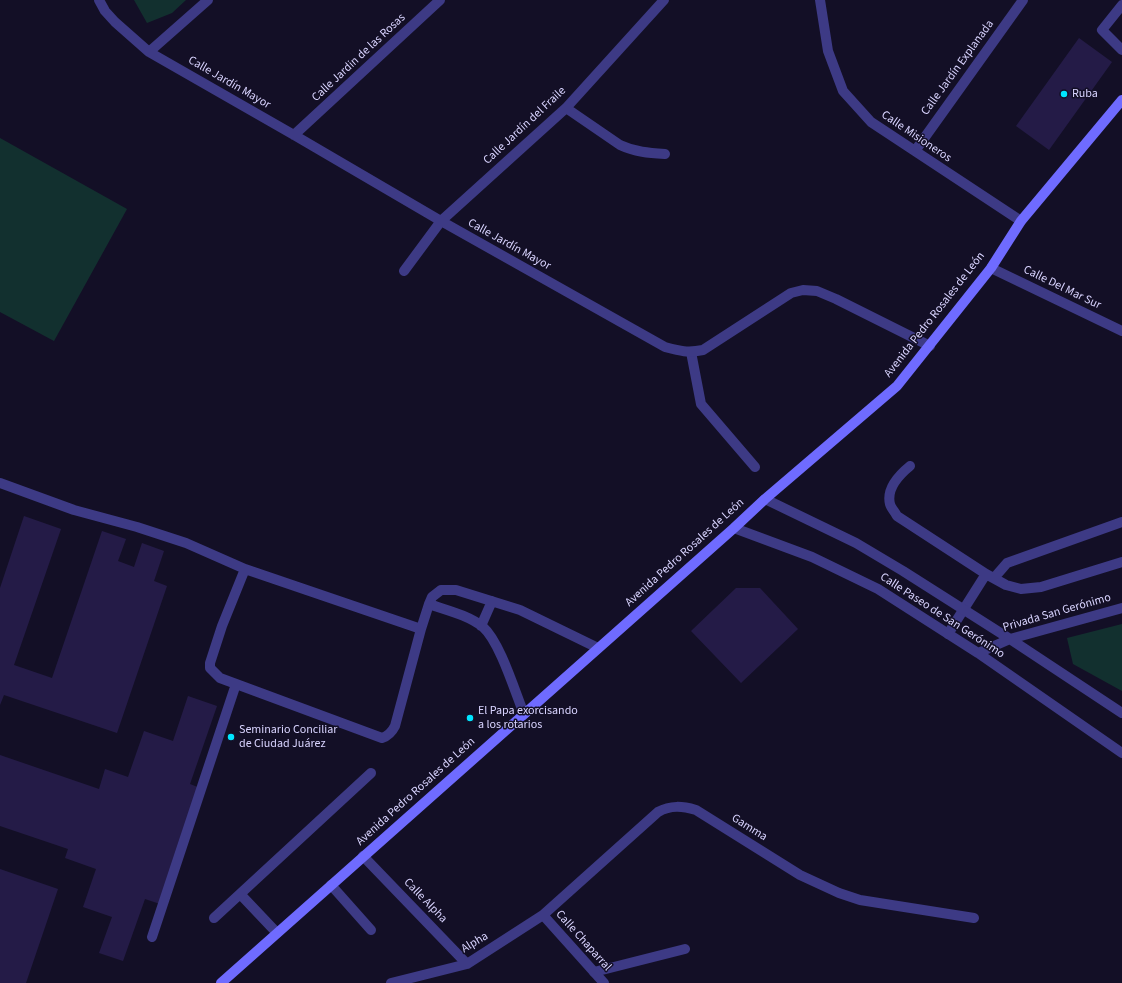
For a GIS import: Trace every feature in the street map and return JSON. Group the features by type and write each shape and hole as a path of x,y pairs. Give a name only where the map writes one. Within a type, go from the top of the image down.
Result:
{"main road":[{"name":"Avenida Pedro Rosales de León","path":"221,983 765,499 897,386 991,268 1021,221 1119,110 1122,100"}],"street":[{"name":"Calle Jardín Mayor","path":"99,0 105,11 115,22 148,52 441,221 665,347 679,351 691,352 703,350 791,293 803,290 817,291 836,299 930,346"},
{"path":"148,52 208,0"},
{"name":"Calle Jardin de las Rosas","path":"294,135 440,0"},
{"name":"Calle Jardín del Fraile","path":"404,271 441,221 566,108 664,0"},
{"name":"Calle Misioneros","path":"821,0 828,51 843,91 871,122 1021,221"},
{"name":"Calle Jardín Explanada","path":"915,151 1023,0"},
{"path":"1122,5 1102,30 1122,50"},
{"path":"566,108 628,149 643,153 666,154"},
{"name":"Calle Del Mar Sur","path":"991,268 1122,332"},
{"path":"691,352 701,404 755,467"},
{"path":"910,466 899,476 891,490 890,505 897,516 1006,585 1021,589 1041,587 1122,562"},
{"path":"0,483 74,510 137,527 186,543 245,569 421,629"},
{"name":"Calle Paseo de San Gerónimo","path":"765,499 856,543 903,571 1122,713"},
{"path":"948,634 990,576 1007,563 1122,522"},
{"name":"Calle Paseo de San Gerónimo","path":"734,528 812,557 878,589 978,653 1122,753"},
{"path":"245,569 222,626 210,663 210,668 220,678 382,738 386,737 392,732 395,726 428,604 432,597 441,590 456,590 520,610 598,648"},
{"path":"481,626 492,601"},
{"path":"428,604 462,616 481,626 494,641 524,714"},
{"name":"Privada San Gerónimo","path":"978,653 1010,639 1122,608"},
{"path":"152,937 236,684"},
{"path":"214,918 241,895 371,773"},
{"name":"Gamma","path":"543,915 658,812 666,808 677,806 696,810 800,876 839,893 860,900 974,918"},
{"name":"Calle Alpha","path":"363,856 467,964"},
{"path":"331,885 371,930"},
{"path":"241,895 277,933"},
{"name":"Alpha","path":"391,983 467,964 543,915"},
{"name":"Calle Chaparral","path":"543,915 604,983"},
{"path":"594,972 685,948"}],"green space":[{"path":"134,0 186,0 172,13 147,23"},
{"path":"0,138 127,209 54,341 0,312"},
{"path":"1122,624 1122,691 1073,664 1067,638"}],"building":[{"name":"Ruba","path":"1079,38 1112,62 1049,150 1016,126"},
{"path":"24,516 61,529 14,665 52,678 102,531 126,539 118,561 134,567 142,543 164,551 154,581 167,586 117,733 4,695 0,705 0,588"},
{"path":"736,588 760,588 798,629 741,683 691,631"},
{"path":"188,696 217,706 190,784 200,788 160,904 145,899 123,961 99,953 112,917 83,907 96,869 65,858 68,849 0,826 0,755 99,789 105,769 128,777 144,731 173,741"},
{"path":"0,869 58,889 26,983 0,983"}],"place":[{"name":"Ruba","path":"1064,94"},
{"name":"El Papa exorcisando a los rotarios","path":"470,718"},
{"name":"Seminario Conciliar de Ciudad Juárez","path":"231,737"}]}
